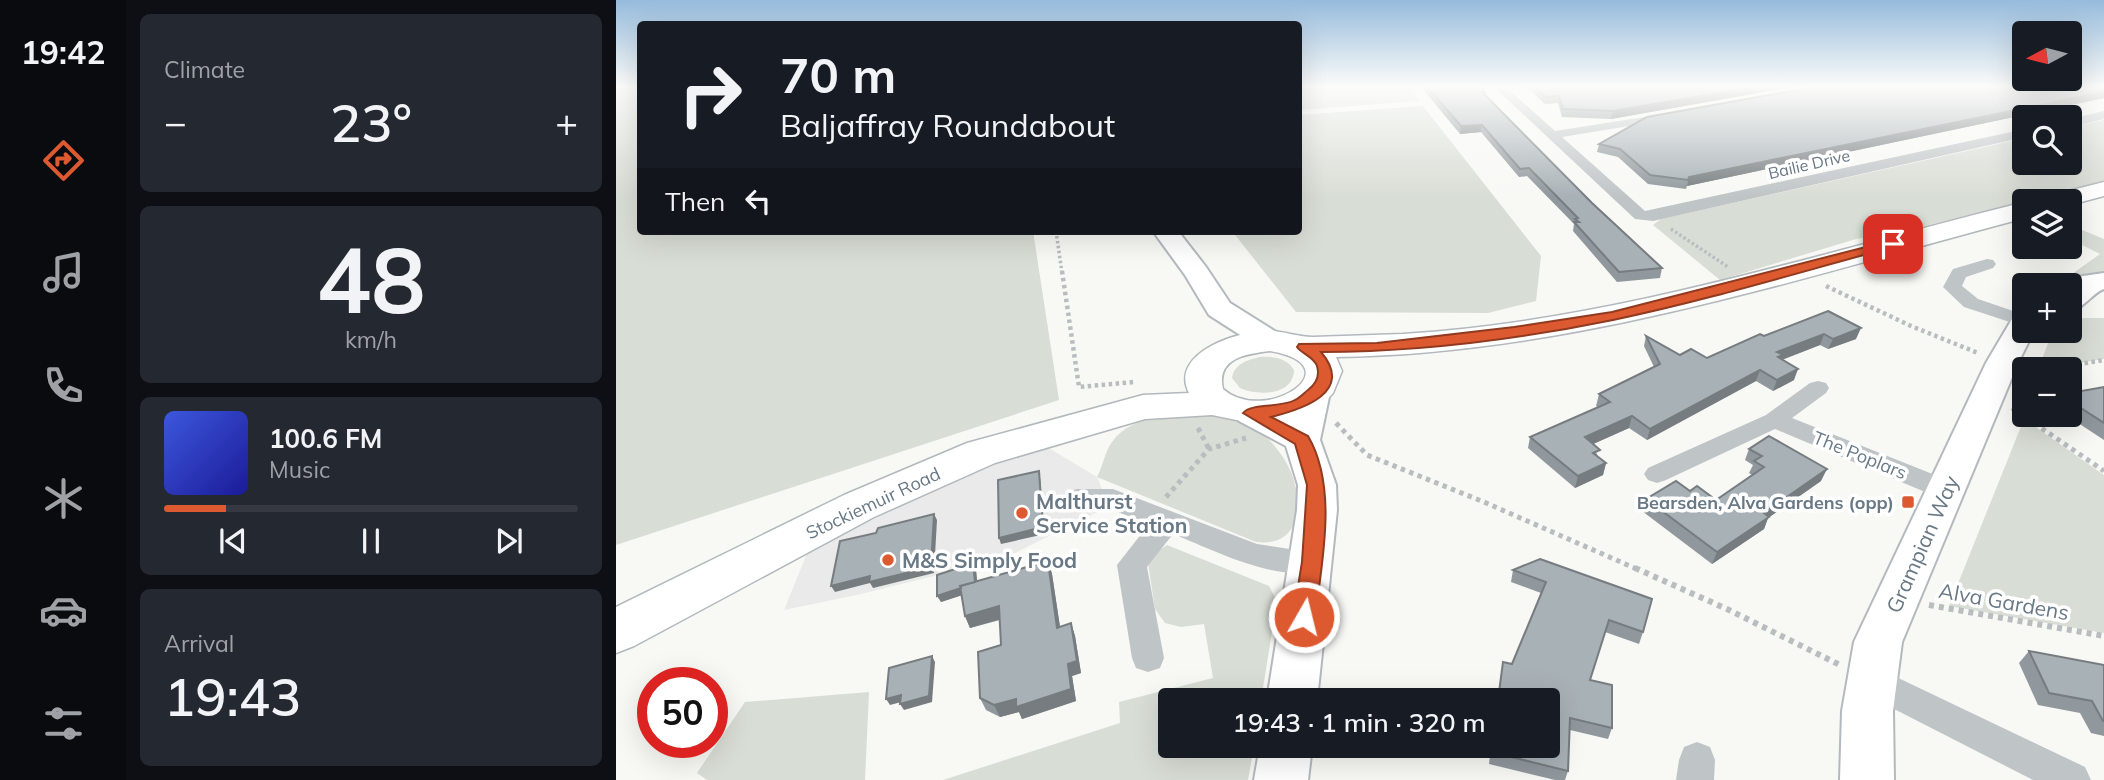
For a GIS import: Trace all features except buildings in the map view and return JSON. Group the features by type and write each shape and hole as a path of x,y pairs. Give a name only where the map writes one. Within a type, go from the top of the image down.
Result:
{"main road":[{"path":"2082,195 2104,189"},
{"path":"1223,401 1237,346 1269,341 1304,347 1377,347 1612,316 2012,212"},
{"path":"1168,235 1197,272 1219,309 1269,341"},
{"path":"1219,309 1223,401"},
{"name":"Grampian Way","path":"1867,780 1865,728 1869,679 1878,642 2013,343"},
{"path":"1294,688 1312,562 1317,485 1302,440 1324,366 1317,355 1304,347"},
{"path":"1223,401 1285,410 1377,347"},
{"name":"Stockiemuir Road","path":"616,631 859,506 981,453 1145,394 1223,401"},
{"path":"1223,401 1302,440"},
{"path":"1281,780 1284,758"}],"street":[{"path":"1539,123 1647,216"},
{"path":"1552,135 1620,123"},
{"name":"Bailie Drive","path":"1647,216 2012,136"},
{"path":"1987,264 1959,273 1952,287 1971,303 2012,316"},
{"path":"1657,474 1774,420 1818,388"},
{"name":"The Poplars","path":"1774,420 1946,490"},
{"path":"1077,499 1113,499 1253,554 1292,562 1312,562"},
{"path":"1147,658 1132,565 1167,521"},
{"path":"1869,679 2072,780"}],"path":[{"path":"1647,216 1728,268"},
{"path":"1057,235 1079,387 1145,394"},
{"path":"1816,281 1911,326 1996,377 2104,471"},
{"path":"2082,364 2104,360"},
{"path":"1319,387 1367,455 1484,502 1703,599 1869,679"},
{"path":"1209,449 1223,401"},
{"path":"1167,521 1163,500 1209,449 1223,401"},
{"name":"Alva Gardens","path":"1898,600 2104,636"}],"shaded area":[{"path":"616,123 637,123 637,235 1034,235 1059,400 616,545"},
{"path":"1302,123 1437,123 1541,256 1536,301 1488,313 1296,312 1235,235 1302,235"},
{"path":"2104,123 2104,181 2072,189 2012,189 2012,204 1917,228 1856,239 1720,280 1653,225 1661,219 2012,141 2012,175 2082,175 2082,125"},
{"path":"2082,230 2104,239 2104,274 2073,273 2100,254 2082,245"},
{"path":"2082,318 2104,318 2104,359 2082,362 2082,357 2043,357 2048,343 2082,343"},
{"path":"1260,357 1279,359 1291,366 1294,370 1288,385 1265,393 1240,388 1232,378 1235,369 1246,361"},
{"path":"1214,413 1253,426 1264,434 1285,460 1293,476 1298,504 1292,528 1284,537 1272,542 1256,542 1097,477 1112,442 1132,425 1159,417"},
{"path":"2021,427 2035,427 2104,475 2104,633 1949,606"},
{"path":"1042,444 1097,477 1109,506 1003,559 784,610 810,546 928,484"},
{"path":"1167,545 1269,586 1277,601 1263,688 1174,688 1213,678 1204,624 1181,627 1165,623 1155,609 1148,563 1154,554"},
{"path":"869,692 865,780 707,780 697,773 707,758 728,758 728,727 745,702"},
{"path":"1158,692 1158,758 1252,758 1248,780 943,780 1120,723 1119,702"}],"place":[{"name":"Bearsden, Alva Gardens (opp)","path":"1908,502"},
{"name":"Malthurst Service Station","path":"1022,513"},
{"name":"M&S Simply Food","path":"888,560"}],"route":[{"path":"1304,617 1312,562 1317,485 1302,440 1251,413 1285,410 1312,397 1321,387 1325,378 1324,366 1317,355 1304,347 1377,347 1612,316 1893,244"}]}
